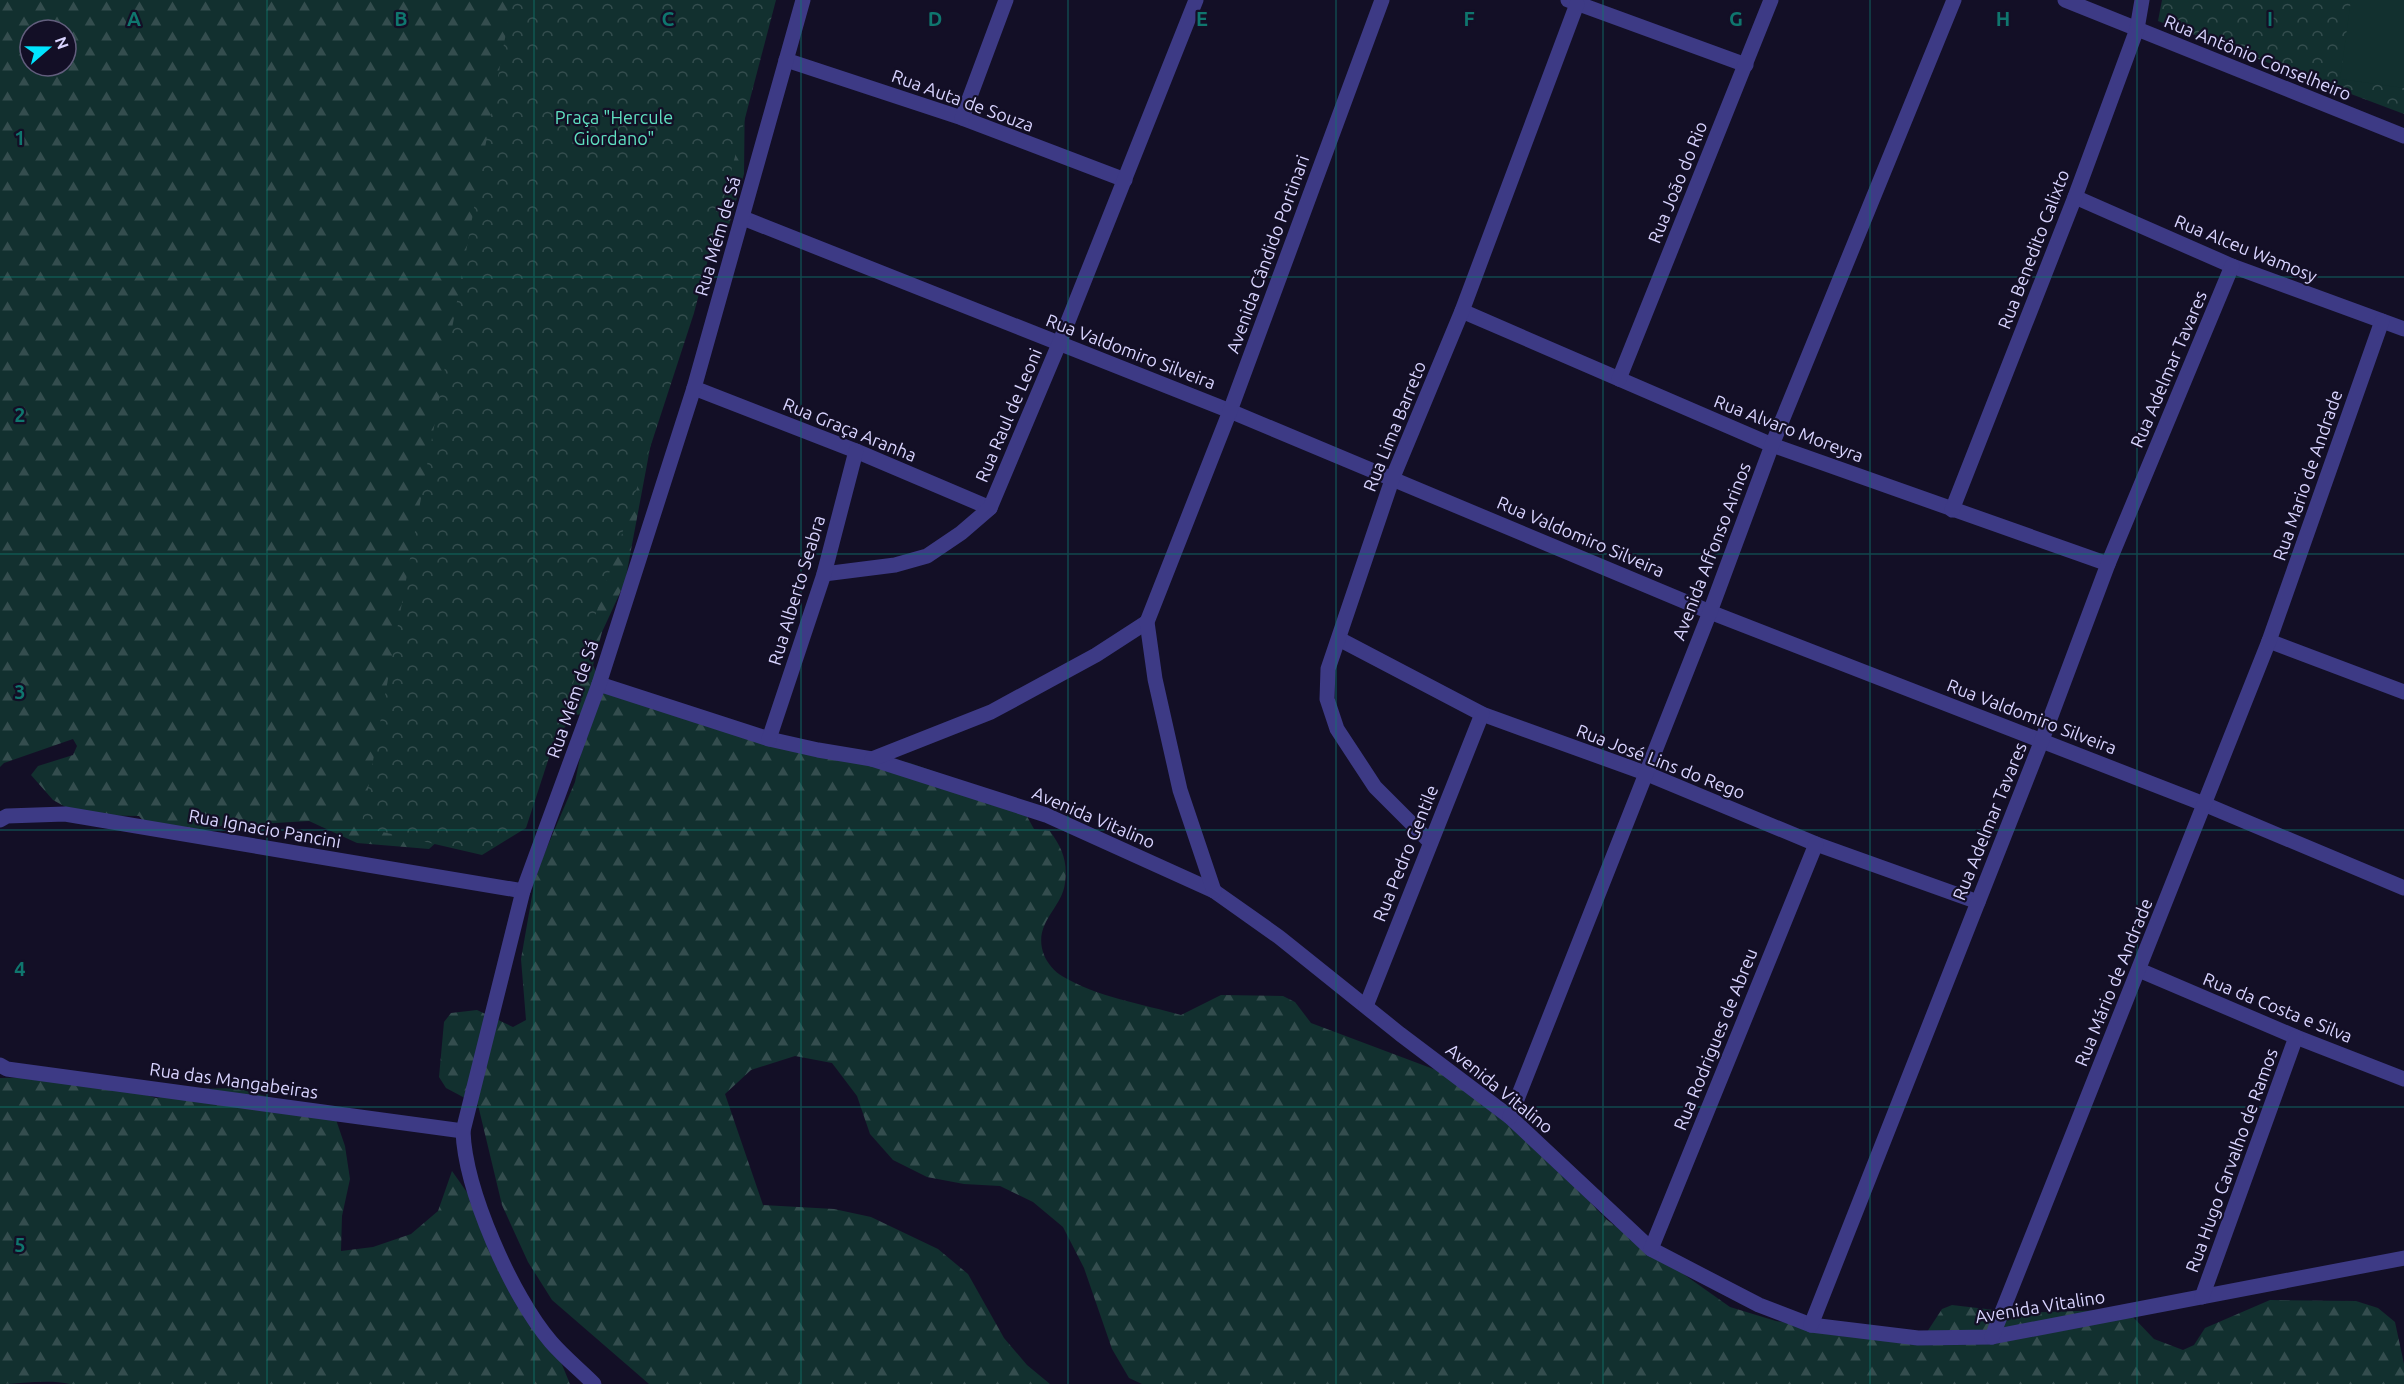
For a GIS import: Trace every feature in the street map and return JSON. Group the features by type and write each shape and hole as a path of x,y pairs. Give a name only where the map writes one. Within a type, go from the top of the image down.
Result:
{"street":[{"name":"Rua Mém de Sá","path":"594,1384 550,1341 510,1281 484,1217 464,1152 463,1131 523,891 599,684 694,388 802,0"},
{"path":"962,118 1006,0"},
{"name":"Rua Raul de Leoni","path":"825,574 895,565 927,556 961,533 990,508 1059,344 1196,0"},
{"name":"Avenida Cândido Portinari","path":"1214,891 1180,790 1155,679 1147,622 1230,411 1382,0"},
{"name":"Rua João do Rio","path":"1619,379 1771,0"},
{"name":"Avenida Affonso Arinos","path":"1510,1118 1710,612 1772,445 1954,0"},
{"name":"Rua Antônio Conselheiro","path":"2065,0 2404,136"},
{"name":"Rua Benedito Calixto","path":"1953,510 2075,197 2137,29 2142,0"},
{"path":"1572,2 1746,64"},
{"name":"Rua Lima Barreto","path":"1430,842 1375,787 1337,729 1327,699 1328,669 1393,477 1462,311 1572,2"},
{"name":"Rua Auta de Souza","path":"786,60 962,118 1125,180"},
{"name":"Rua Alceu Wamosy","path":"2075,197 2232,266 2404,329"},
{"name":"Rua Valdomiro Silveira","path":"743,218 1393,477 1710,612 2204,804 2404,888"},
{"name":"Rua Adelmar Tavares","path":"1811,1325 2042,740 2108,564 2232,266"},
{"name":"Rua Alvaro Moreyra","path":"1462,311 1772,445 2108,564"},
{"name":"Rua Mario de Andrade","path":"2269,641 2382,321"},
{"name":"Rua Graça Aranha","path":"694,388 856,451 990,508"},
{"name":"Rua Alberto Seabra","path":"769,739 825,574 856,451"},
{"path":"872,759 991,712 1096,655 1147,622"},
{"name":"Rua José Lins do Rego","path":"1339,639 1482,714 1645,774 1815,844 1978,902"},
{"path":"2269,641 2404,692"},
{"name":"Rua Mário de Andrade","path":"1992,1337 2269,641"},
{"name":"Avenida Vitalino","path":"599,684 769,739 872,759 1046,815 1214,891 1279,937 1510,1118 1651,1249 1759,1305 1811,1325 1918,1338 1992,1337 2404,1258"},
{"name":"Rua Pedro Gentile","path":"1366,1006 1482,714"},
{"name":"Rua Ignacio Pancini","path":"0,820 7,816 65,814 523,891"},
{"name":"Rua Rodrigues de Abreu","path":"1651,1249 1815,844"},
{"name":"Rua da Costa e Silva","path":"2139,970 2296,1037 2404,1079"},
{"name":"Rua Hugo Carvalho de Ramos","path":"2202,1297 2296,1037"},
{"name":"Rua das Mangabeiras","path":"0,1065 7,1069 463,1131"}],"green space":[{"path":"0,0 700,0 745,83 744,174 726,235 701,265 651,443 625,582 602,632 593,665 597,675 683,713 778,739 910,763 1004,796 1024,811 1034,829 1050,831 1063,855 1066,875 1063,892 1045,925 1041,944 1047,961 1059,974 1105,995 1181,1015 1221,995 1283,996 1295,1002 1311,1023 1452,1076 1555,1165 1607,1220 1730,1307 1776,1321 1882,1339 1927,1332 1942,1309 1952,1305 2020,1313 2108,1310 2133,1317 2154,1339 2183,1350 2194,1345 2205,1328 2270,1300 2356,1301 2378,1308 2395,1322 2404,1364 2404,1384 1142,1384 1129,1378 1112,1349 1084,1268 1063,1227 1033,1202 1000,1186 964,1184 927,1177 893,1160 870,1134 857,1096 832,1063 795,1056 751,1070 725,1094 763,1205 834,1209 871,1217 938,1249 968,1274 1004,1338 1027,1365 1050,1384 649,1384 552,1300 528,1262 502,1205 478,1105 446,1088 439,1077 444,1022 451,1013 477,1010 513,1027 526,1020 521,959 536,873 575,782 587,724 584,714 574,715 555,740 526,762 429,849 357,843 309,821 221,826 166,837 154,833 139,816 80,815 53,800 31,775 38,766 73,755 77,746 73,739 4,763 0,767"},
{"name":"Praça \"Hercule Giordano\"","path":"512,0 776,0 694,313 526,828 482,855 361,827"},
{"path":"2162,0 2404,0 2404,114 2158,21"},
{"path":"2351,0 2404,0 2404,88 2340,79"},
{"path":"87,1076 156,1098 193,1089 236,1088 302,1106 332,1108 345,1146 350,1179 342,1216 341,1251 373,1247 411,1234 438,1211 452,1171 471,1198 556,1350 570,1384 70,1384 44,1382 0,1384 0,1078"}]}
